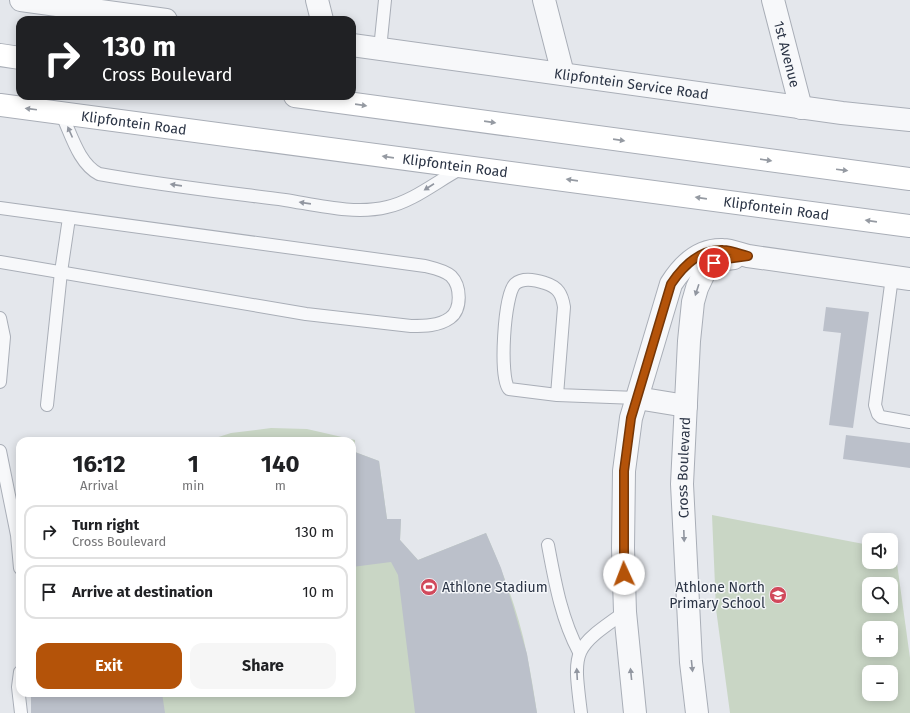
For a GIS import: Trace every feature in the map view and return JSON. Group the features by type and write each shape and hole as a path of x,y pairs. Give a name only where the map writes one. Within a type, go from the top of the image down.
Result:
{"main road":[{"path":"0,55 16,57"},
{"path":"325,100 910,179"},
{"name":"Klipfontein Road","path":"0,105 463,167 574,180 910,226"}],"street":[{"path":"21,0 89,5 145,16"},
{"path":"317,0 321,16"},
{"path":"544,0 564,74"},
{"name":"1st Avenue","path":"773,0 801,108"},
{"name":"Klipfontein Service Road","path":"356,46 801,108 910,120"},
{"name":"Cross Boulevard","path":"635,713 625,612 623,548 624,471 631,418 671,284 679,271 690,261 712,251 724,250 748,256 901,278"},
{"name":"Cross Boulevard","path":"697,713 691,662 682,484 689,341 693,302 697,288 705,271 714,263 726,259 748,256"},
{"path":"637,398 686,406"}],"lane":[{"path":"380,49 385,0"},
{"path":"61,113 83,159 90,169 99,174 258,197 352,209 372,210 388,207 406,200 463,167"},
{"path":"0,208 425,266 450,275 455,281 459,293 458,304 450,318 428,326 411,326 306,314 0,262"},
{"path":"47,405 61,272 69,218"},
{"path":"901,278 875,405 878,414 881,417 910,422"},
{"path":"557,395 564,307 563,297 556,287 529,280 521,281 515,285 509,298 503,361 506,386 512,391 557,395 637,398"},
{"path":"0,318 4,337 0,382"},
{"path":"0,451 16,530"},
{"path":"548,545 559,602 569,633 579,652"},
{"path":"581,713 576,664 579,652 598,632 625,612"},
{"path":"19,697 21,713"}],"green space":[{"name":"Athlone Stadium","path":"271,428 307,429 342,437 218,437 231,433"},
{"name":"Athlone Stadium","path":"356,452 379,461 387,519 401,519 400,540 418,560 486,533 520,624 537,713 32,713 31,697 356,697"},
{"name":"Athlone North Primary School","path":"712,515 862,544 862,569 898,569 910,658 910,713 730,713 716,609"}],"building":[{"path":"826,307 869,312 853,428 829,425 841,333 823,331"},
{"path":"846,435 910,443 910,468 843,459"},
{"path":"356,452 379,461 387,519 401,519 400,540 418,560 486,533 501,568 527,654 537,713 415,713 398,575 391,562 356,566"},
{"path":"31,697 163,697 165,713 31,713"}],"place":[{"name":"Athlone Stadium","path":"429,587"},
{"name":"Athlone North Primary School","path":"778,595"}],"route":[{"path":"624,574 624,471 631,418 671,284 679,271 690,261 702,254 712,251 724,250 748,256 726,259 714,263"}]}
